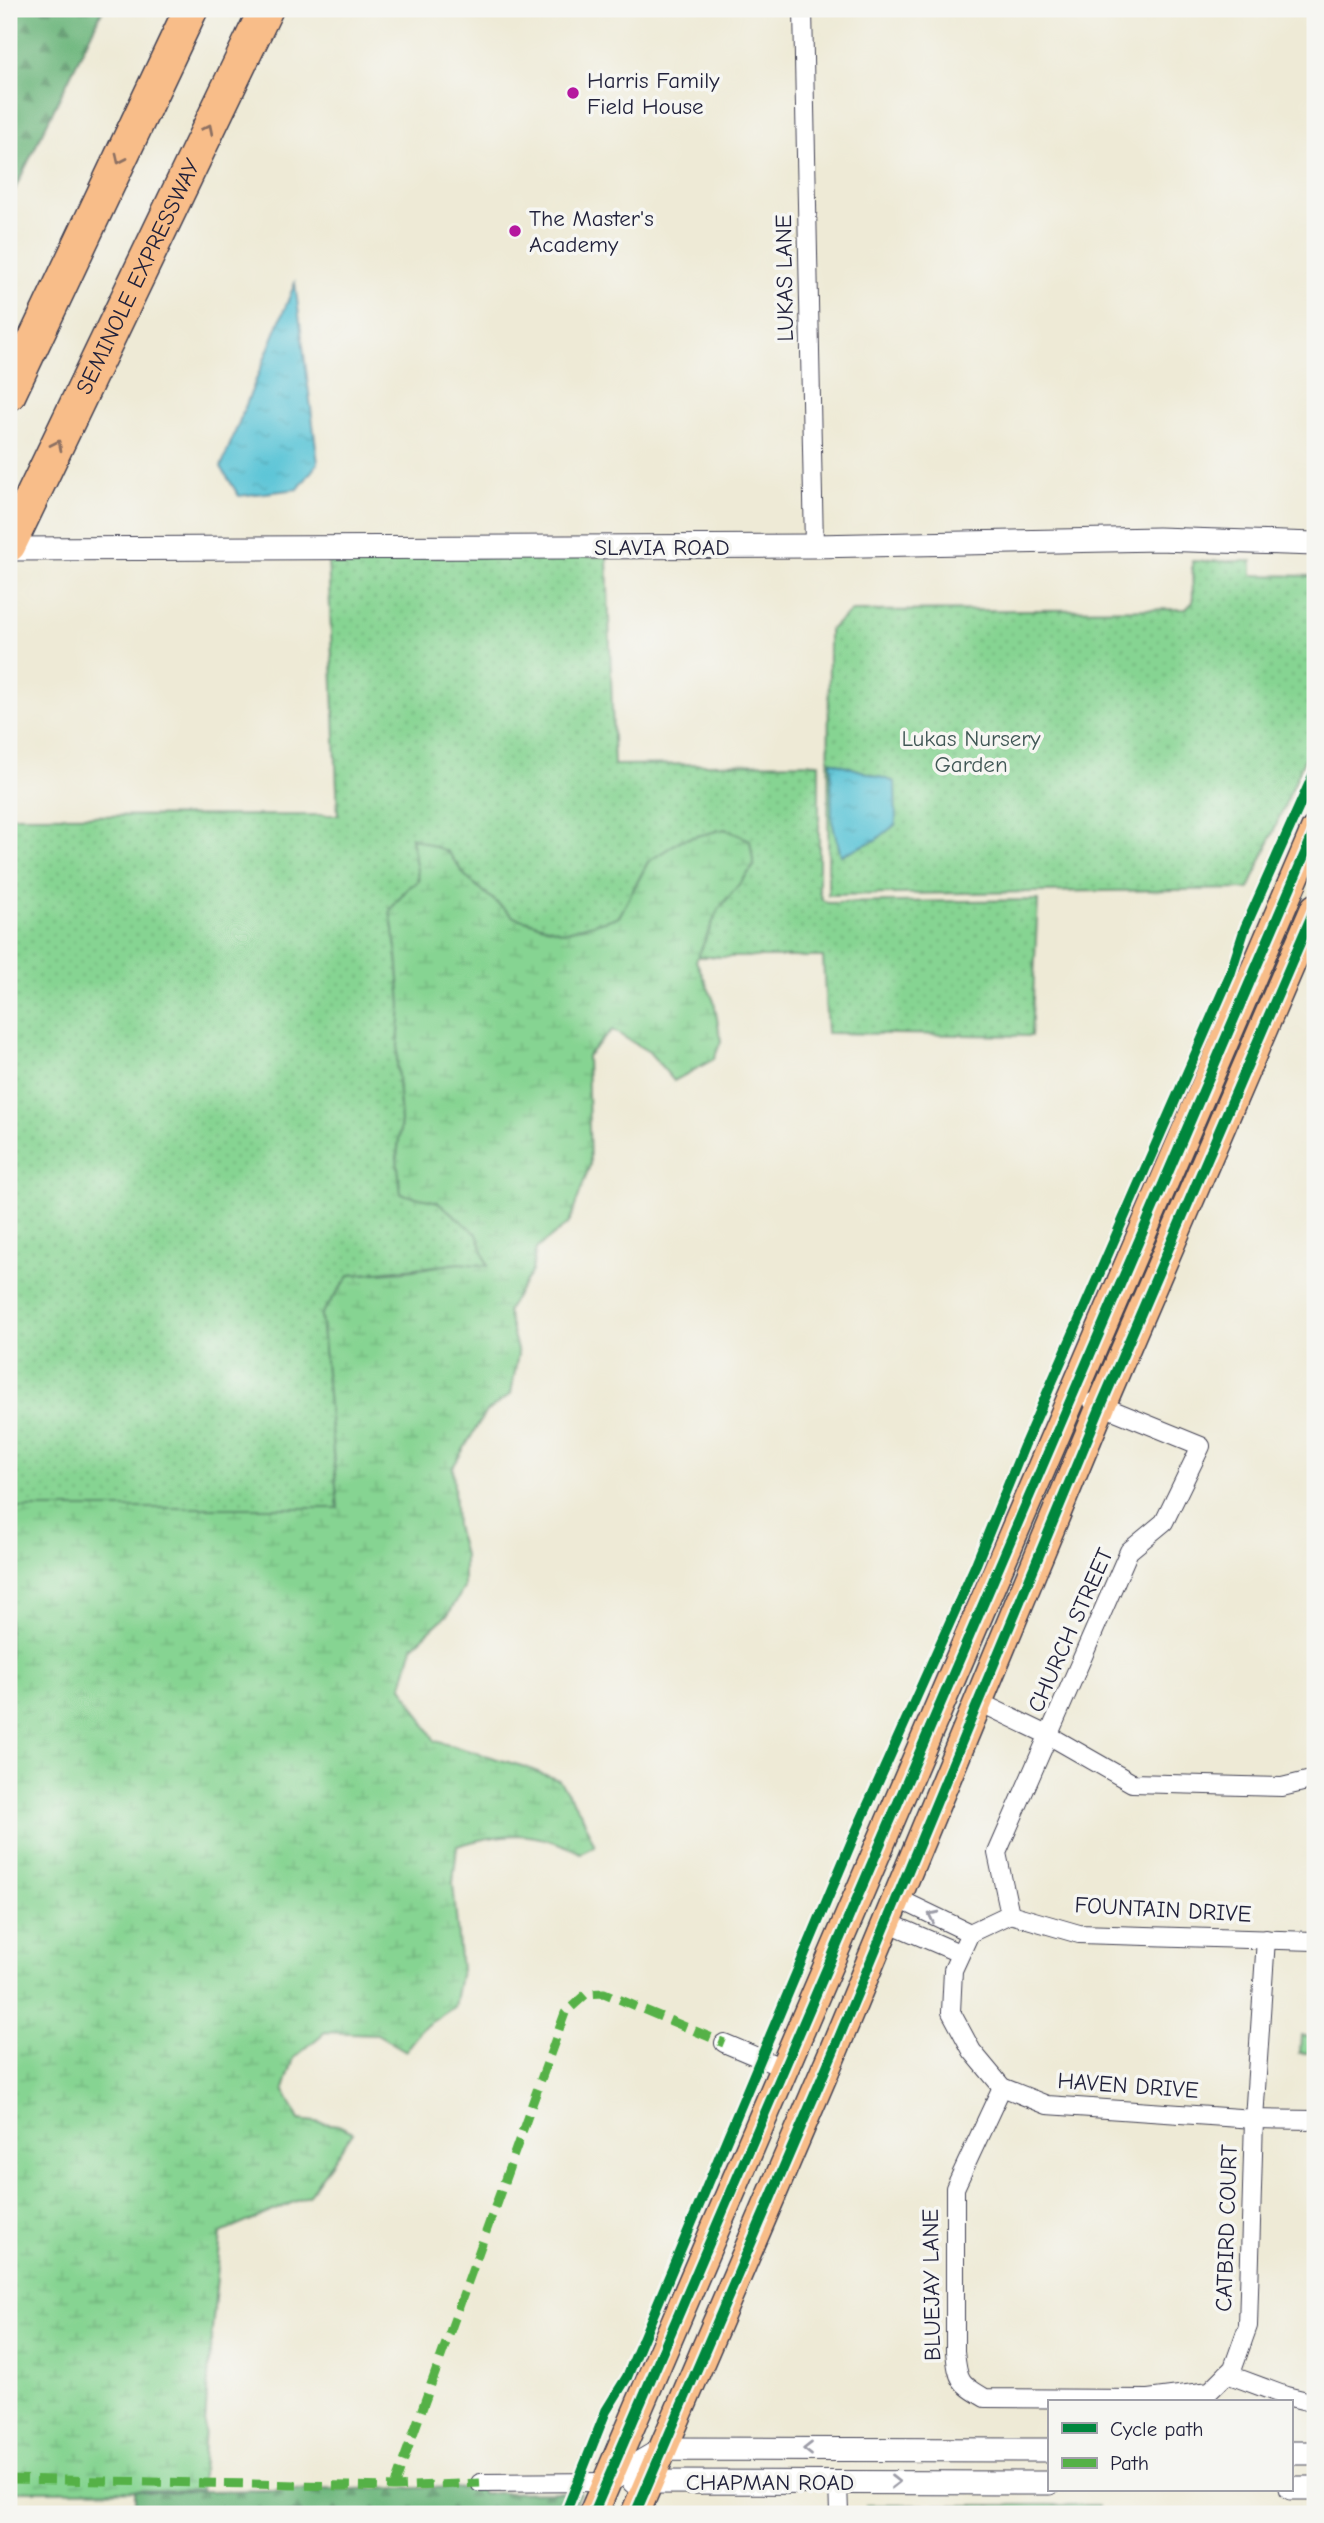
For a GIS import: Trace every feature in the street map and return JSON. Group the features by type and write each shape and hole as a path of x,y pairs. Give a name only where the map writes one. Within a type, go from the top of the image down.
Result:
{"highway":[{"path":"9,394 191,9"},
{"name":"SEMINOLE EXPRESSWAY","path":"9,547 266,9"}],"main road":[{"path":"593,2514 1315,830"},
{"path":"635,2514 892,1910 1101,1406 1315,908"}],"street":[{"name":"LUKAS LANE","path":"803,9 814,547"},
{"name":"SLAVIA ROAD","path":"9,547 814,547 1158,539 1315,544"},
{"name":"CHURCH STREET","path":"1010,1914 997,1853 1129,1551 1164,1522 1200,1446 1073,1394"},
{"path":"977,1701 1050,1736 1132,1783 1282,1787 1315,1779"},
{"path":"892,1910 970,1933"},
{"path":"892,1910 959,1953 970,1933 1010,1914"},
{"name":"FOUNTAIN DRIVE","path":"1010,1914 1079,1934 1315,1941"},
{"name":"CATBIRD COURT","path":"1227,2374 1233,2368 1248,2326 1254,2119 1266,1939"},
{"name":"HAVEN DRIVE","path":"959,1953 953,1970 951,2012 972,2051 1002,2087 1046,2105 1254,2119 1315,2120"},
{"path":"724,2043 783,2068"},
{"name":"BLUEJAY LANE","path":"1002,2087 955,2188 957,2376 971,2390 985,2398 1094,2400"},
{"path":"1154,2400 1210,2391 1227,2374 1286,2396 1315,2403"},
{"name":"CHAPMAN ROAD","path":"607,2482 663,2449 1048,2450"},
{"path":"1292,2453 1315,2453"},
{"path":"480,2483 607,2482"},
{"name":"CHAPMAN ROAD","path":"607,2482 1048,2483"},
{"path":"838,2482 839,2514"},
{"path":"1292,2488 1315,2488"}],"green space":[{"path":"9,9 103,9 9,201"},
{"path":"328,557 607,557 614,765 819,763 819,891 822,900 828,903 1038,900 1031,1036 827,1033 823,957 697,957 717,910 754,866 648,862 619,917 564,932 513,917 466,877 448,852 411,838 419,881 408,888 390,910 401,1005 397,1063 401,1121 397,1158 438,1202 478,1234 488,1266 437,1266 350,1275 321,1315 338,1508 9,1508 9,816 338,815"},
{"name":"Lukas Nursery Garden","path":"1192,561 1252,561 1252,575 1313,576 1315,734 1249,889 828,895 829,630 852,611 1186,609 1193,602"},
{"path":"725,829 750,840 754,866 718,910 696,961 714,1001 721,1041 714,1059 674,1081 649,1052 612,1030 587,1056 590,1165 569,1223 536,1249 532,1271 507,1311 518,1354 511,1394 485,1413 453,1467 456,1526 464,1555 464,1588 449,1613 413,1646 402,1686 435,1741 522,1766 559,1780 581,1813 595,1846 581,1853 549,1840 520,1835 490,1838 457,1846 453,1883 461,1970 454,2007 421,2029 406,2051 377,2034 325,2032 294,2058 284,2089 299,2120 338,2125 353,2132 308,2196 221,2233 201,2490 9,2491 9,1508 338,1508 321,1315 350,1275 459,1263 488,1266 477,1234 438,1202 401,1194 397,1158 401,1121 397,1063 401,1005 390,910 408,888 419,881 411,837 448,852 466,877 514,917 564,932 619,917 648,862 681,840"},
{"path":"1301,2036 1315,2037 1315,2053 1300,2053"},
{"path":"480,2487 481,2493 580,2492 570,2514 135,2514 135,2490 147,2492"},
{"path":"866,2505 1099,2505 1099,2514 866,2514"}],"water":[{"path":"295,283 318,463 298,489 239,496 221,467"},
{"path":"831,761 895,782 896,824 876,840 841,855 832,821"}],"marked path":[{"path":"394,2487 565,2013 586,1994 604,1993 724,2043"},
{"path":"9,2479 394,2487 480,2483"}],"cycle path":[{"path":"565,2514 606,2411 627,2377 854,1836 976,1564 1024,1446 1230,975 1245,928 1315,771"},
{"path":"593,2514 1315,830"},
{"path":"635,2514 833,2052 1101,1406 1315,908"}],"place":[{"name":"Harris Family Field House","path":"573,93"},
{"name":"The Master's Academy","path":"515,231"}]}
